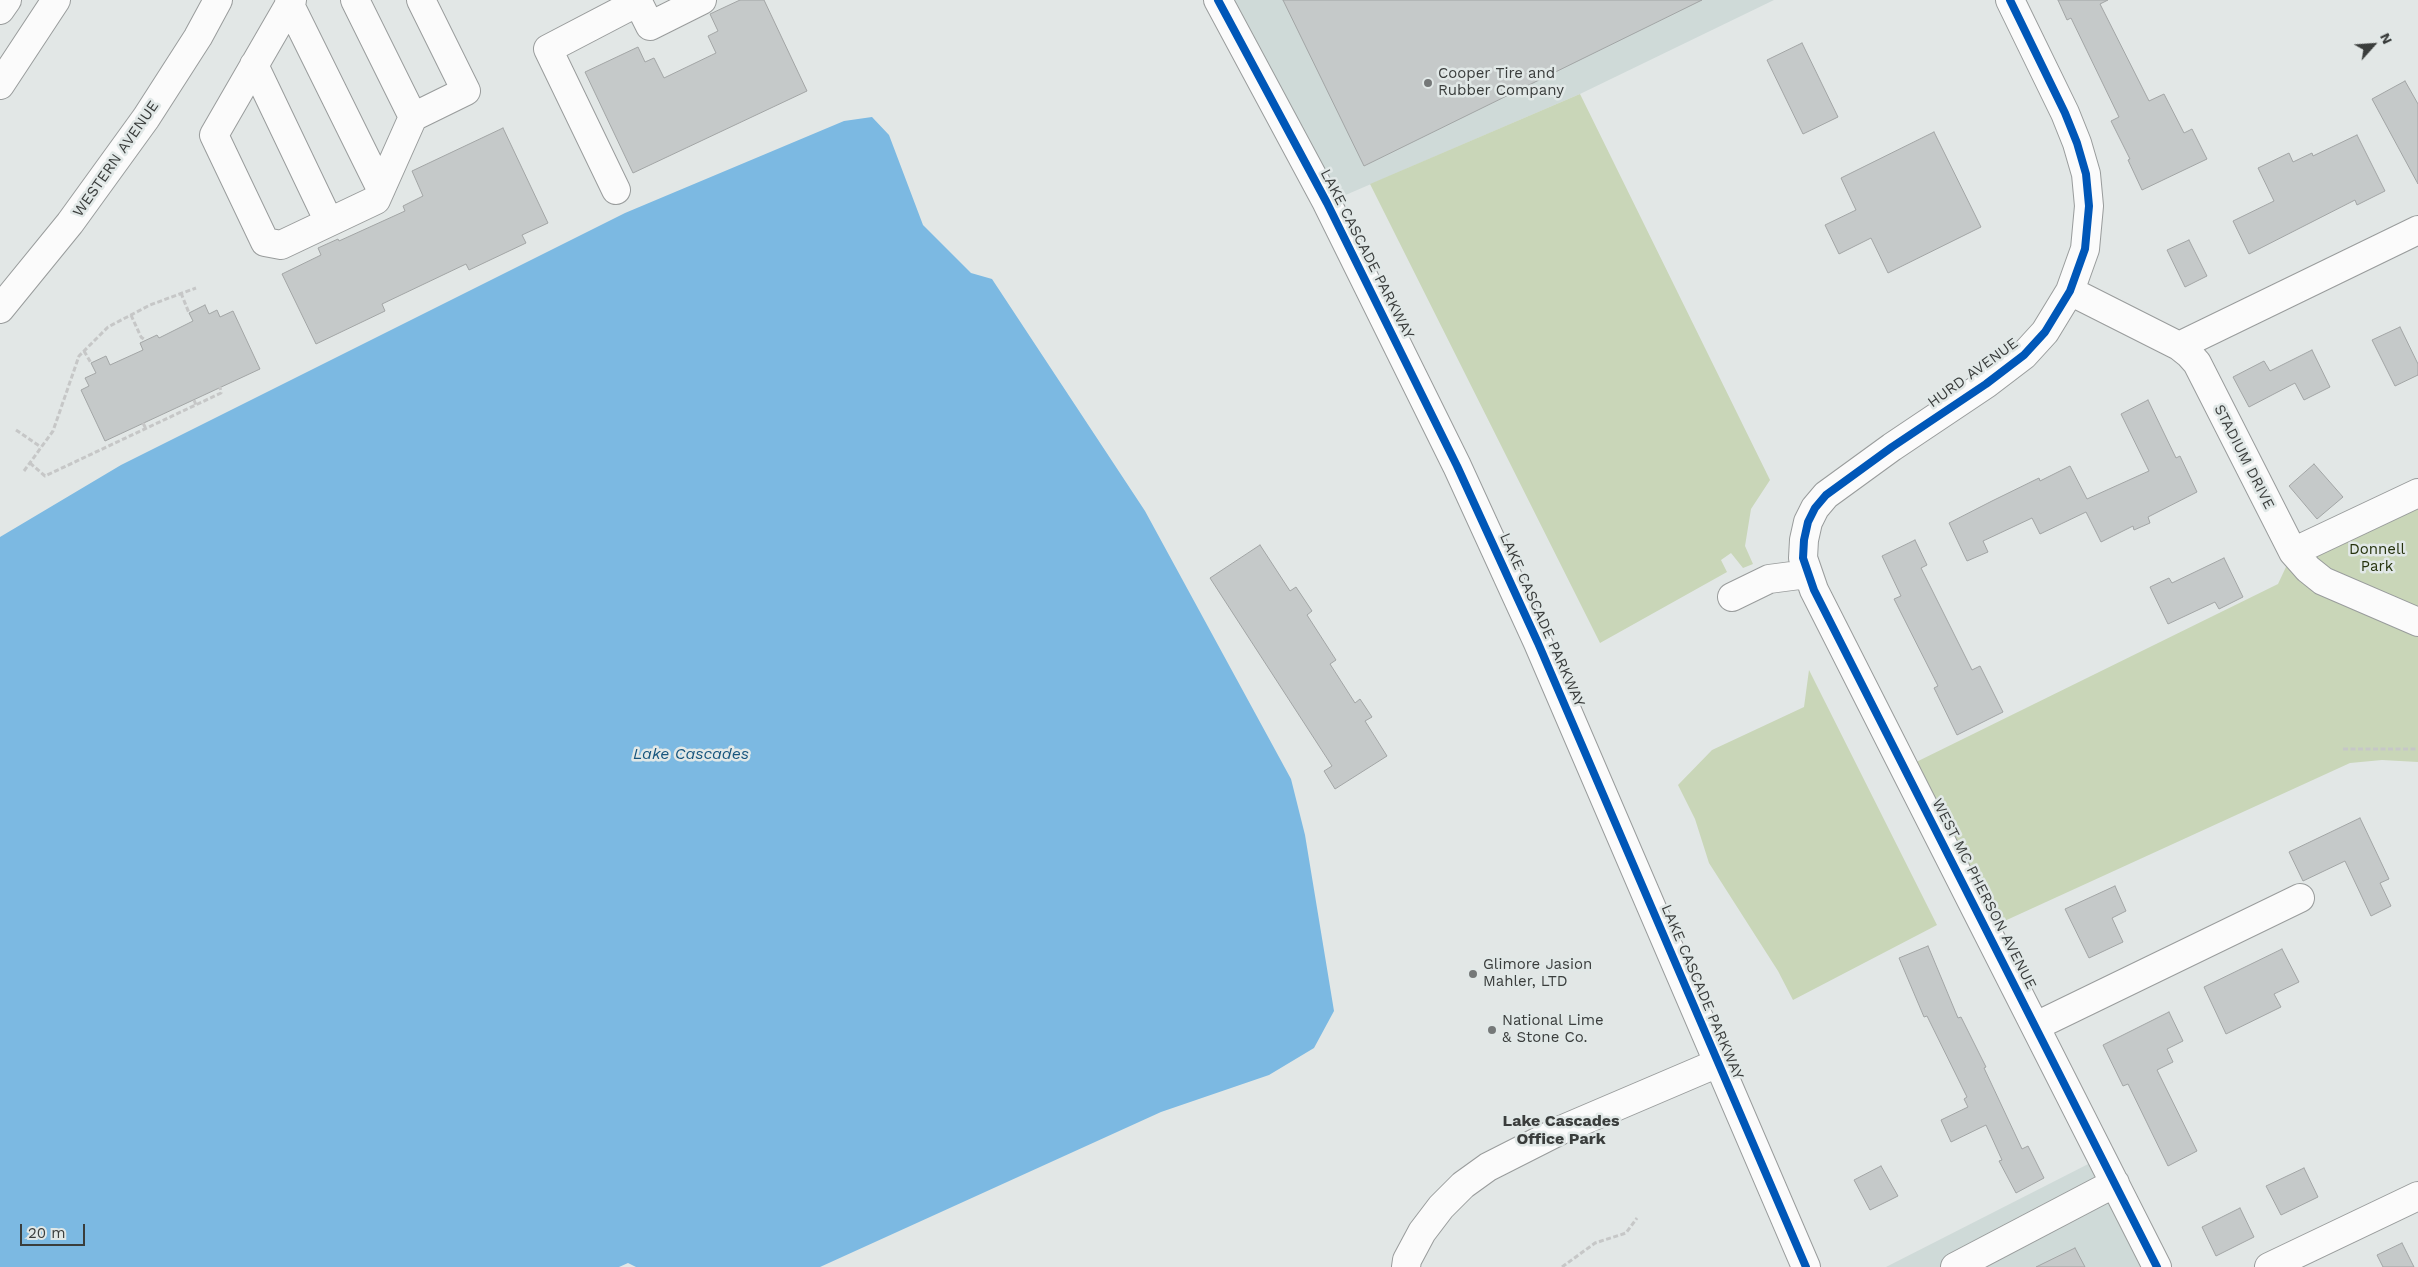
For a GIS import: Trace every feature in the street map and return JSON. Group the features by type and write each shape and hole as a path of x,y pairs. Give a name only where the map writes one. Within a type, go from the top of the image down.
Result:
{"main road":[{"path":"0,10 7,0"},
{"path":"0,85 56,0"},
{"name":"WESTERN AVENUE","path":"0,309 70,223 146,118 198,37 218,0"},
{"path":"355,0 413,117"},
{"path":"290,2 214,135 265,242 281,245 376,200 413,117 466,91 421,0"},
{"path":"616,190 548,49 639,1 650,26 702,0"},
{"name":"LAKE CASCADE PARKWAY","path":"1218,0 1327,203 1457,466 1538,643 1806,1267"},
{"name":"HURD AVENUE","path":"1806,529 1815,508 1839,484 1986,384 2024,355 2045,332 2070,292 2085,249 2090,206 2086,174 2077,143 2065,113 2010,0"},
{"path":"290,2 381,189"},
{"path":"254,65 329,222"},
{"path":"2179,346 2418,230"},
{"name":"STADIUM DRIVE","path":"2070,292 2179,346 2197,363 2293,552 2308,569 2323,580 2418,622"},
{"path":"2293,552 2418,493"},
{"name":"WEST MC PHERSON AVENUE","path":"1806,529 1803,558 1807,574 2157,1267"},
{"path":"1732,597 1769,579 1807,574"},
{"path":"2036,1026 2300,898"},
{"path":"1406,1267 1407,1260 1422,1232 1440,1207 1463,1185 1488,1167 1561,1130 1718,1063"},
{"path":"1955,1267 2115,1183"},
{"path":"2269,1267 2418,1196"}],"path":[{"path":"24,471 53,431 79,356 108,327 131,315 196,288"},
{"path":"181,293 189,313"},
{"path":"131,315 140,337 145,340"},
{"path":"84,351 91,363"},
{"path":"30,463 46,476 221,393 220,387"},
{"path":"194,400 196,405"},
{"path":"143,423 146,428"},
{"path":"16,430 41,447"},
{"path":"2343,749 2418,749"},
{"path":"1562,1267 1595,1243 1626,1233 1637,1218"}],"shaded area":[{"name":"Cooper Tire and Rubber Company","path":"1218,0 1774,0 1580,94 1327,203"},
{"path":"2102,1157 2157,1267 1886,1267"}],"green space":[{"path":"1580,94 1770,480 1751,509 1745,546 1753,564 1743,568 1731,553 1721,560 1727,572 1600,643 1370,184"},
{"name":"Donnell Park","path":"2418,493 2418,762 2382,760 2350,763 1987,929 1904,768 2278,584 2293,552"},
{"path":"1809,670 1937,925 1793,1000 1778,971 1709,863 1695,819 1678,785 1712,750 1804,707"}],"water":[{"name":"Lake Cascades","path":"872,117 889,135 923,225 971,273 992,279 1145,511 1291,779 1305,835 1334,1011 1314,1048 1269,1075 1161,1112 820,1267 636,1267 628,1263 619,1267 0,1267 0,537 121,465 625,213 844,121"}],"building":[{"path":"740,0 764,0 807,91 633,173 585,72 638,47 645,62 654,58 664,78 716,53 708,36 718,31 710,14"},
{"name":"Cooper Tire and Rubber Company","path":"1283,0 1702,0 1364,166"},
{"path":"2058,0 2108,0 2100,4 2149,101 2164,94 2184,133 2192,129 2207,159 2142,190 2128,160 2130,159 2111,121 2119,117 2071,18 2067,20"},
{"path":"1802,43 1838,117 1803,134 1767,60"},
{"path":"2405,81 2418,104 2418,184 2372,99"},
{"path":"503,128 548,223 522,235 526,243 469,270 466,264 382,304 385,311 316,344 282,274 321,255 318,248 338,239 339,241 405,211 403,206 423,196 412,171"},
{"path":"1934,132 1981,227 1888,273 1871,238 1839,254 1825,225 1856,210 1841,178"},
{"path":"2357,135 2385,191 2357,205 2355,200 2249,254 2233,221 2274,201 2258,168 2289,153 2293,162 2312,153 2313,156"},
{"path":"2189,240 2207,276 2185,287 2167,250"},
{"path":"205,305 209,314 217,310 220,317 233,311 260,369 105,441 81,390 89,386 85,378 96,373 91,363 106,356 110,365 143,350 140,343 157,335 159,338 193,321 189,313"},
{"path":"2400,327 2418,364 2418,375 2395,386 2372,340"},
{"path":"2312,350 2330,387 2304,400 2295,383 2249,407 2233,377 2264,361 2270,371"},
{"path":"2148,400 2176,458 2180,456 2197,492 2148,517 2150,523 2134,530 2133,526 2101,542 2086,512 2040,534 2032,518 1983,541 1988,552 1967,561 1949,523 1992,501 2039,478 2040,481 2070,466 2087,499 2149,471 2121,414"},
{"path":"2314,464 2343,497 2317,519 2289,486"},
{"path":"1915,540 1927,565 1921,568 1972,670 1980,666 2003,712 1957,735 1934,688 1938,686 1894,599 1901,596 1882,556"},
{"path":"1260,545 1290,591 1296,587 1312,611 1307,615 1336,660 1330,664 1355,703 1360,699 1372,717 1365,721 1387,756 1335,789 1324,771 1332,766 1210,578"},
{"path":"2224,558 2243,597 2219,609 2215,602 2168,624 2150,587 2169,578 2172,583"},
{"path":"2360,818 2389,879 2380,883 2391,906 2371,916 2345,861 2303,881 2289,852"},
{"path":"2115,886 2126,911 2112,918 2123,942 2089,958 2065,909"},
{"path":"1928,946 1958,1018 1961,1017 1986,1067 1984,1068 2022,1149 2028,1146 2044,1178 2016,1193 1999,1161 2002,1160 1986,1125 1951,1142 1941,1120 1968,1107 1964,1099 1967,1097 1927,1016 1924,1017 1899,958"},
{"path":"2282,949 2299,982 2274,994 2281,1007 2226,1034 2204,987"},
{"path":"2169,1012 2183,1041 2167,1049 2173,1062 2157,1070 2197,1151 2168,1166 2128,1084 2123,1086 2103,1045"},
{"path":"1881,1166 1898,1196 1870,1210 1854,1180"},
{"path":"2304,1168 2318,1197 2281,1215 2266,1186"},
{"path":"2240,1208 2254,1237 2216,1256 2202,1227"},
{"path":"2402,1243 2414,1267 2383,1267 2377,1255"},
{"path":"2075,1248 2085,1267 2036,1267"}],"cycle path":[{"path":"1218,0 1327,203 1457,466 1538,643 1806,1267"},
{"path":"2010,0 2065,113 2077,143 2086,174 2089,206 2085,249 2070,291 2045,332 2024,355 1986,384 1892,447 1826,495 1815,508 1808,522 1803,558 1814,590 2157,1267"}],"place":[{"name":"Cooper Tire and Rubber Company","path":"1428,83"},
{"name":"Glimore Jasion Mahler, LTD","path":"1473,974"},
{"name":"National Lime & Stone Co.","path":"1492,1030"}],"district":[{"name":"Lake Cascades Office Park","path":"1561,1130"}]}
